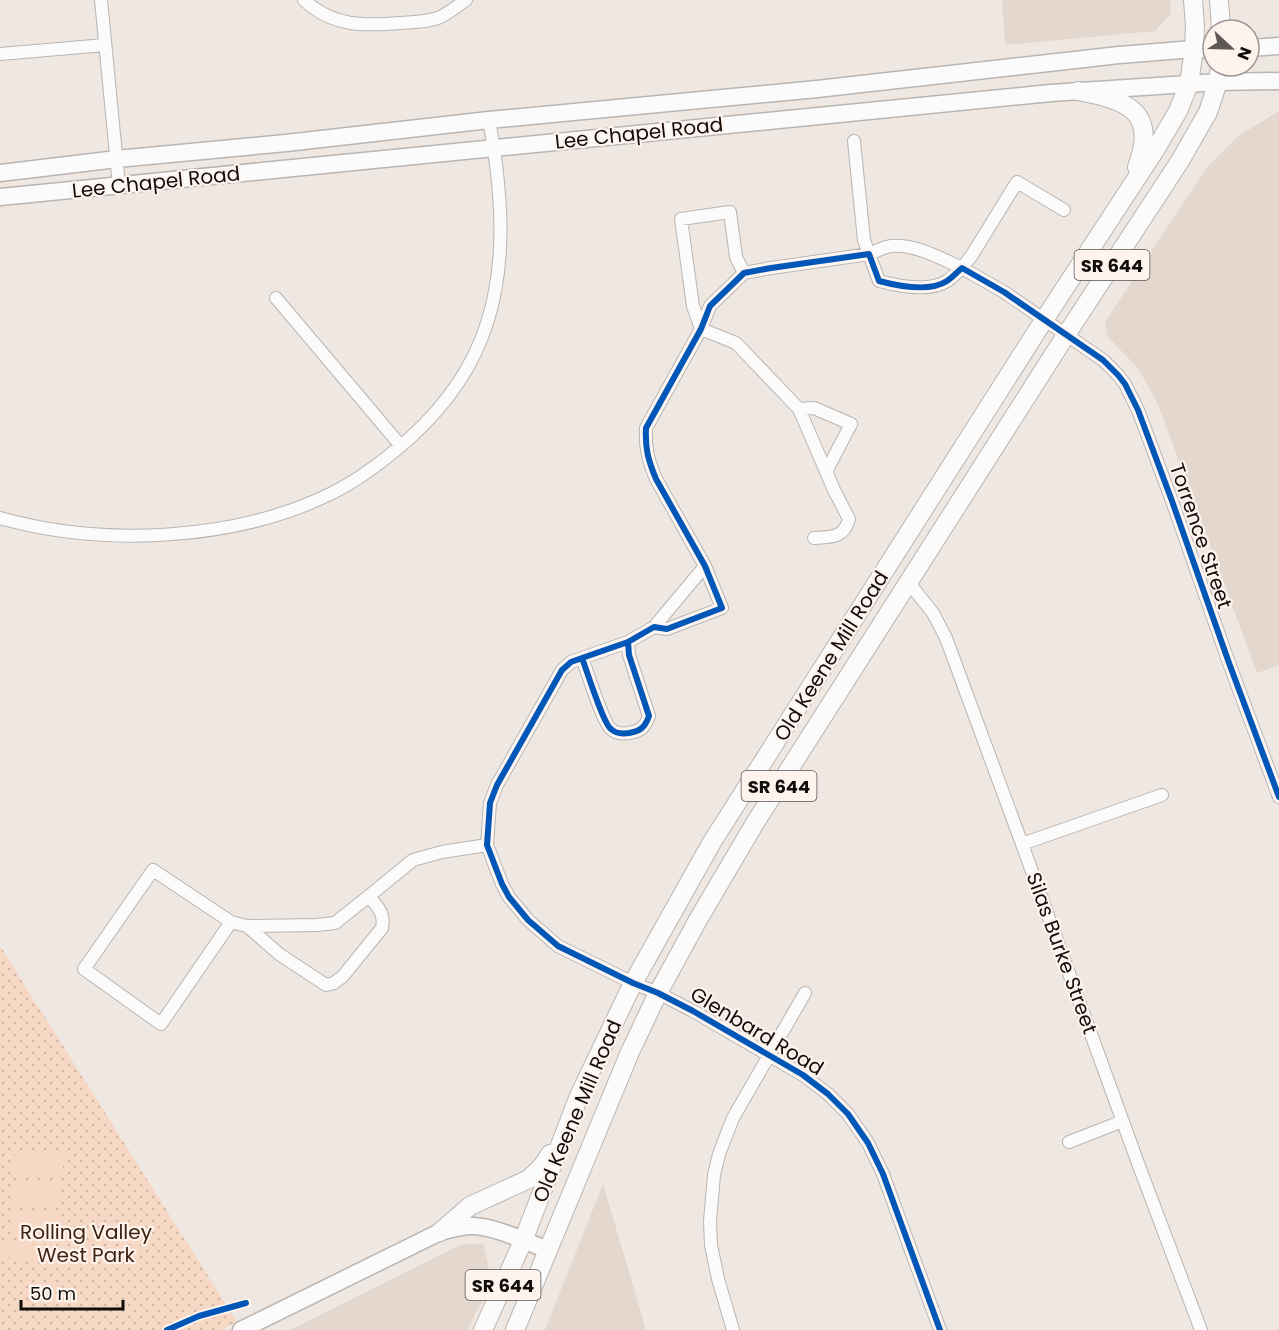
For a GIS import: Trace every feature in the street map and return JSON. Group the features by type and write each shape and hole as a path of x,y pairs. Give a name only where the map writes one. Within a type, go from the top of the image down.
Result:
{"main road":[{"name":"Old Keene Mill Road","path":"483,1330 523,1240 579,1096 633,983 712,842 1178,111 1189,84 1194,49 1193,0"},
{"path":"1219,0 1220,18"},
{"path":"1261,47 1279,46"},
{"name":"Lee Chapel Road","path":"0,173 489,120 732,98 1119,55 1201,49"},
{"name":"Lee Chapel Road","path":"0,197 823,115 1078,91 1189,84 1207,78"},
{"name":"Old Keene Mill Road","path":"515,1330 630,1052 658,993 699,918 755,824 1066,335 1180,161 1208,112 1218,78"},
{"name":"Lee Chapel Road","path":"1253,78 1279,81"},
{"path":"1078,91 1125,104 1138,117 1142,125 1144,143 1142,153 1126,194"},
{"path":"440,1232 470,1206 530,1179 543,1165 569,1122"},
{"path":"241,1330 440,1232 458,1227 484,1227 548,1250"}],"street":[{"path":"101,0 119,186"},
{"path":"304,0 320,12 337,20 373,26 438,18 466,0"},
{"path":"0,54 105,45"},
{"path":"0,518 33,527 117,536 163,536 212,530 255,521 315,501 355,480 400,446 444,403 462,377 488,322 496,287 500,251 498,193 489,120"},
{"path":"854,141 864,240 879,281 892,285 930,288 946,282 962,268 972,255 1017,182 1064,210"},
{"path":"654,627 667,629 722,608 705,566 656,479 649,464 645,446 646,428 701,329 710,306 744,273 736,257 730,212 681,219 693,306 701,329 736,343 799,409 849,519 847,527 833,537 814,538"},
{"name":"Torrence Street","path":"744,273 869,255 889,246 908,247 926,252 962,268 1004,292 1103,360 1118,375 1138,410 1229,663 1275,776 1279,797"},
{"path":"276,298 400,446"},
{"path":"799,409 814,408 851,424 826,472"},
{"path":"231,922 161,1024 84,969 153,870 231,922 247,926 317,926 334,923 413,860 442,852 487,845 490,803 497,784 561,670 571,662 628,642 654,627 705,566"},
{"name":"Silas Burke Street","path":"909,584 933,613 946,638 1201,1330"},
{"path":"582,658 609,729 621,734 636,732 646,725 649,716 628,642"},
{"path":"1022,844 1162,795"},
{"name":"Glenbard Road","path":"487,845 509,897 528,920 558,946 693,1011 769,1055 803,1075 828,1094 848,1114 868,1143 883,1174 940,1330"},
{"path":"247,926 279,954 326,985 334,983 343,976 382,928 384,919 381,911 369,897"},
{"path":"733,1330 711,1245 712,1193 719,1154 733,1118 805,993"},
{"path":"1069,1142 1123,1121"}],"shaded area":[{"path":"1002,0 1170,0 1171,13 1155,31 1005,45"},
{"path":"1279,111 1279,665 1257,673 1158,404 1138,368 1108,337 1105,322 1207,167 1237,137"},
{"path":"603,1184 646,1330 545,1330"},
{"path":"483,1243 492,1282 467,1330 290,1330 460,1245"}],"green space":[{"name":"Rolling Valley West Park","path":"0,946 237,1322 220,1330 0,1330"},
{"path":"15,1151 64,1153 62,1178 13,1175"},
{"path":"12,1181 62,1184 61,1207 11,1205"},
{"path":"11,1211 61,1214 59,1237 10,1235"},
{"path":"2,1243 51,1245 50,1259 1,1257"}],"cycle path":[{"path":"628,642 629,655 649,716 640,730 617,733 608,725 582,658 628,642 654,627 667,629 722,608 705,566 656,479 649,460 646,442 646,428 701,329 710,306 744,273 771,268 869,254 879,281 923,287 947,281 962,268 1004,292 1103,360 1125,384 1138,410 1172,501 1279,797"},
{"path":"582,658 571,662 562,670 497,785 490,803 487,845 502,884 509,897 528,920 558,946 693,1011 803,1075 828,1094 848,1114 868,1143 883,1174 940,1330"},
{"path":"167,1330 199,1316 246,1303"}]}
